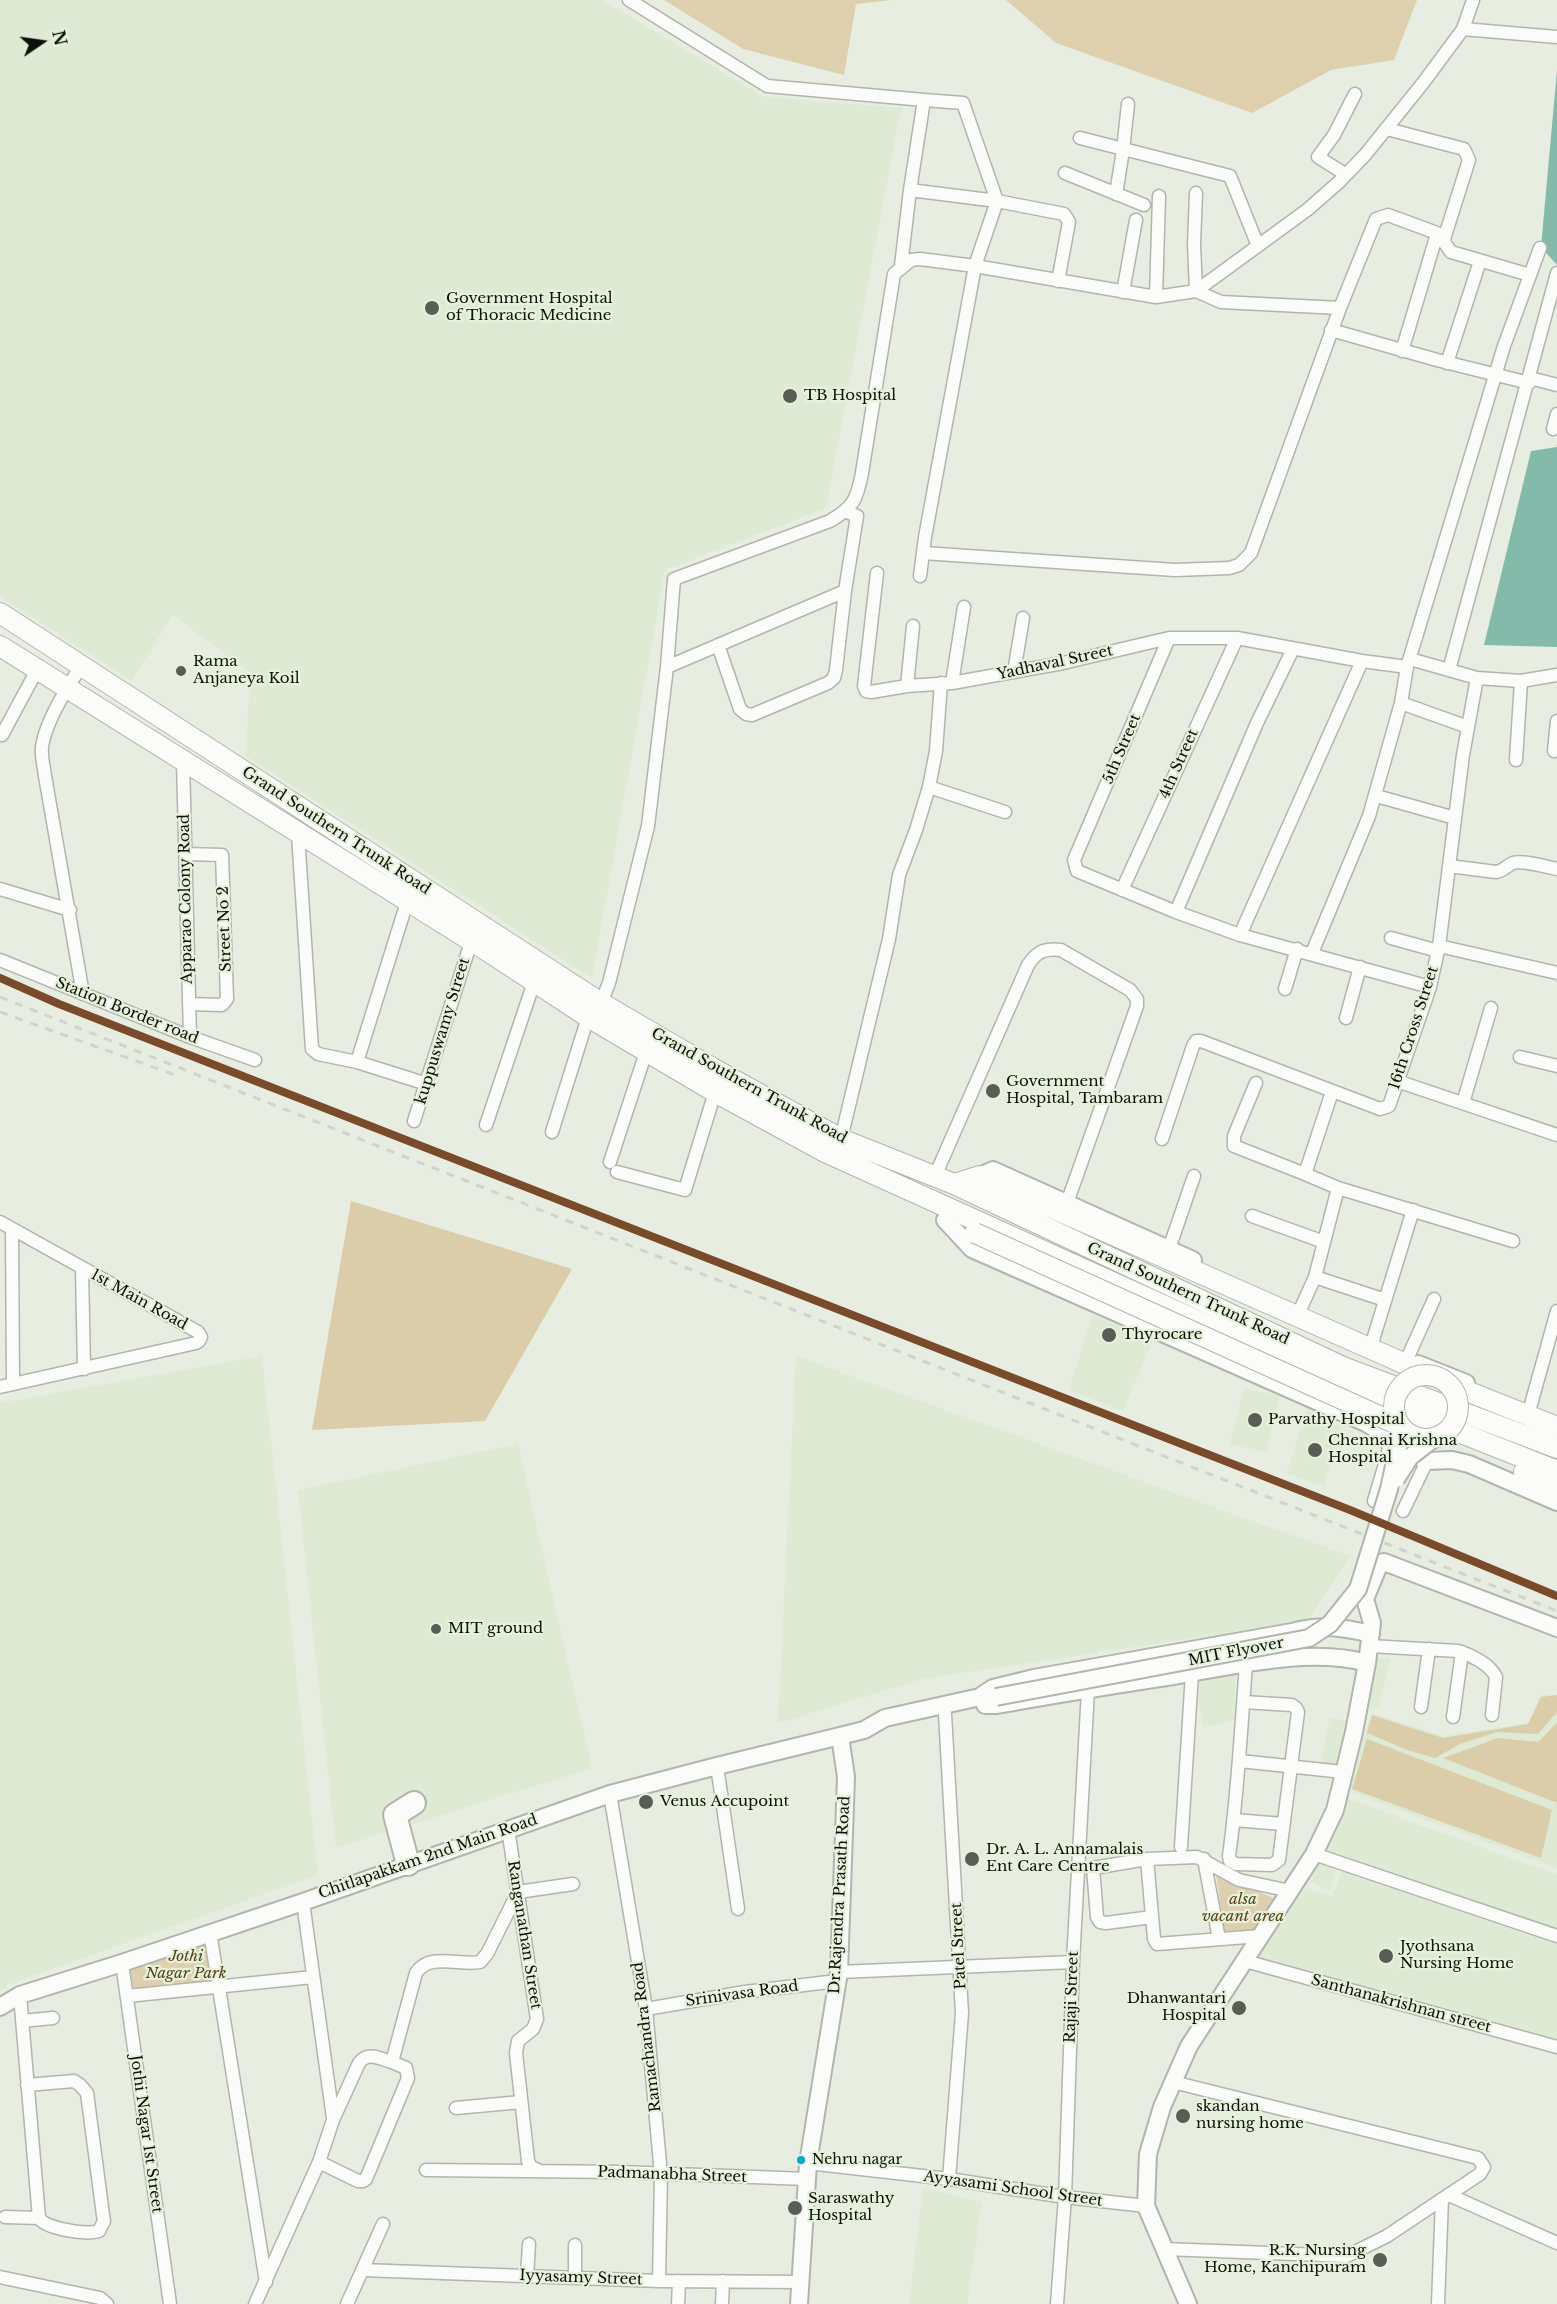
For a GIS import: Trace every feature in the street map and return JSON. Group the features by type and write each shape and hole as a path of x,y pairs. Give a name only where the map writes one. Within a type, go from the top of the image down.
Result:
{"highway":[{"path":"408,1864 395,1815 414,1803"}],"main road":[{"name":"Grand Southern Trunk Road","path":"0,613 82,665 594,1010 646,1052 715,1092 825,1152 942,1211 1335,1383 1557,1472"},
{"name":"Grand Southern Trunk Road","path":"0,646 534,982 714,1069 841,1139 954,1184 1343,1366 1557,1448"},
{"path":"954,1184 986,1178 1443,1379 1455,1392 1458,1412 1448,1431 1436,1438"},
{"path":"942,1211 975,1233 1397,1432 1416,1438 1436,1438 1557,1486"},
{"path":"1271,1383 1282,1359"},
{"path":"1397,1432 1394,1405 1396,1395 1401,1386 1418,1375 1428,1374"},
{"path":"1449,1384 1557,1427"}],"street":[{"path":"628,0 767,86 963,103 998,201 975,266 920,576"},
{"path":"552,1132 594,1010 609,983 648,826 667,667 674,579 830,521 846,512 858,493 894,274 910,260 920,259 975,266 1156,297 1196,291 1307,210 1345,174 1387,129 1463,29 1473,0"},
{"path":"1463,29 1557,37"},
{"path":"1345,174 1318,158 1334,135 1355,94"},
{"path":"901,266 924,100"},
{"path":"1116,194 1128,104"},
{"path":"1387,129 1458,147 1464,149 1469,156 1402,351"},
{"path":"1080,138 1230,176 1258,246"},
{"path":"1065,173 1144,205"},
{"path":"910,190 998,201 1064,214 1069,222 1058,281"},
{"path":"1196,193 1194,244 1196,291"},
{"path":"1156,297 1159,196"},
{"path":"923,553 1175,570 1239,566 1251,553 1331,330 1377,219 1388,215 1441,235 1451,252 1530,275"},
{"path":"1123,292 1136,220"},
{"path":"1312,953 1369,816 1401,703 1409,663 1495,375 1540,248"},
{"path":"1447,363 1480,261"},
{"path":"1449,670 1557,273"},
{"path":"1196,291 1221,302 1340,308"},
{"path":"1331,330 1495,375 1557,385"},
{"path":"1553,429 1557,414"},
{"path":"718,645 741,709 746,714 752,715 828,683 834,678 837,670 845,591 857,516 846,512"},
{"name":"Yadhaval Street","path":"877,573 864,686 866,691 871,692 1014,672 1169,638 1237,638 1362,661 1409,663 1478,678 1521,681 1557,675"},
{"path":"667,667 845,591"},
{"path":"841,1139 889,939 899,875 929,787 947,683 964,608"},
{"path":"1014,672 1023,618"},
{"path":"907,686 913,626"},
{"name":"5th Street","path":"1122,890 1077,871 1074,867 1074,860 1169,638"},
{"name":"4th Street","path":"1122,890 1237,638"},
{"path":"1176,912 1257,723 1293,649"},
{"path":"1240,935 1362,661"},
{"path":"82,665 66,688 45,736 43,758 83,993"},
{"path":"2,735 37,670"},
{"name":"16th Cross Street","path":"1162,1139 1196,1041 1332,1092 1383,1109 1389,1106 1430,987 1438,948 1468,727 1478,678"},
{"path":"1516,760 1521,681"},
{"path":"1401,703 1468,727"},
{"path":"1554,751 1557,721"},
{"name":"Apparao Colony Road","path":"183,761 190,1037"},
{"path":"929,787 1005,812"},
{"path":"1380,797 1455,818"},
{"path":"298,834 312,1049 318,1054 357,1062 427,1084"},
{"name":"Street No 2","path":"185,854 222,855 227,999 222,1005 189,1004"},
{"path":"1449,866 1497,872 1520,862 1557,869"},
{"path":"0,889 70,910"},
{"path":"1122,890 1240,935 1298,949 1430,987"},
{"path":"357,1062 407,902"},
{"path":"1391,938 1557,973"},
{"name":"kuppuswamy Street","path":"414,1120 471,942"},
{"path":"934,1176 1028,964 1036,953 1052,949 1061,950 1130,990 1137,999 1137,1006 1067,1203"},
{"path":"1285,989 1298,949"},
{"name":"Station Border road","path":"0,960 190,1037 255,1060"},
{"path":"1346,1018 1360,967"},
{"path":"486,1125 534,982"},
{"path":"1462,1103 1491,1008"},
{"path":"646,1052 613,1167 685,1190 715,1092"},
{"path":"1520,1056 1557,1066"},
{"path":"1397,1081 1557,1135"},
{"path":"1256,1083 1234,1136 1234,1146 1338,1188 1513,1241"},
{"path":"1305,1174 1332,1092"},
{"path":"986,1178 993,1170 1407,1359 1557,1419"},
{"path":"1169,1249 1194,1176"},
{"path":"1300,1310 1315,1277 1338,1188"},
{"path":"1372,1343 1413,1210"},
{"path":"942,1211 972,1249 1207,1359 1271,1383 1382,1433 1397,1432 1427,1461 1452,1460 1469,1464 1557,1502"},
{"path":"1252,1216 1324,1242"},
{"name":"1st Main Road","path":"0,1222 198,1332 201,1336 196,1343 84,1369"},
{"path":"12,1229 13,1384"},
{"path":"0,1388 84,1369 82,1269"},
{"path":"1315,1277 1385,1300"},
{"path":"1407,1359 1434,1299"},
{"path":"1530,1408 1557,1311"},
{"path":"1374,1501 1397,1432"},
{"name":"MIT Flyover","path":"987,1699 1309,1638 1330,1624 1346,1607 1358,1588 1389,1489 1397,1432"},
{"name":"MIT Flyover","path":"1389,1489 1410,1456 1436,1438"},
{"path":"1403,1511 1427,1461"},
{"path":"1188,2304 1146,2206 1148,2154 1162,2107 1189,2046 1314,1854 1335,1810 1354,1732 1367,1663 1371,1634 1365,1599 1375,1570 1380,1563 1384,1562 1557,1628"},
{"path":"864,1730 885,1729 945,1714 987,1699 993,1688 1034,1678 1318,1626 1350,1629 1429,1649 1462,1652 1494,1672 1497,1680 1492,1715"},
{"path":"1421,1707 1429,1649"},
{"path":"1453,1718 1462,1652"},
{"path":"864,1730 885,1718 987,1699 997,1705 1245,1664 1329,1656 1367,1663"},
{"path":"1243,1702 1292,1705 1298,1712 1279,1860 1272,1865 1236,1864 1230,1861 1229,1856 1240,1761 1243,1702 1245,1664"},
{"path":"1181,1847 1192,1673"},
{"name":"Rajaji Street","path":"1057,2304 1065,2197 1088,1690"},
{"name":"Patel Street","path":"945,1714 962,2013 949,2179"},
{"name":"Chitlapakkam 2nd Main Road","path":"0,2007 20,1995 303,1902 610,1794 864,1730"},
{"name":"Dr.Rajendra Prasath Road","path":"799,2304 808,2171 838,1977 846,1777 840,1736"},
{"path":"1240,1761 1343,1773"},
{"path":"717,1766 738,1909"},
{"name":"Ramachandra Road","path":"610,1794 646,2009 661,2175 658,2281"},
{"path":"1234,1820 1283,1824"},
{"name":"Ranganathan Street","path":"508,1829 537,2019 536,2026 522,2036 516,2047 528,2161 531,2167 538,2170"},
{"path":"1314,1854 1557,1935"},
{"path":"1152,1917 1100,1922 1097,1917 1092,1871 1096,1867 1147,1859 1197,1857 1239,1880 1290,1892"},
{"path":"1147,1859 1154,1939 1157,1944 1260,1936"},
{"path":"1204,1859 1219,1939"},
{"path":"392,2062 416,1973 420,1967 430,1962 480,1962 487,1954 518,1892 573,1884"},
{"path":"303,1902 333,2120"},
{"path":"210,1932 266,2282"},
{"name":"Santhanakrishnan street","path":"1245,1960 1557,2047"},
{"name":"Srinivasa Road","path":"646,2009 838,1977 961,1967 1074,1962"},
{"name":"Jothi Nagar 1st Street","path":"122,1963 170,2304"},
{"path":"127,1996 313,1977"},
{"path":"20,1995 27,2085 39,2218 42,2223 49,2226 93,2233 99,2231 104,2221 87,2092 74,2081 27,2085"},
{"path":"22,2021 53,2018"},
{"path":"255,2304 319,2162 333,2120 363,2058 370,2056 406,2068 408,2078 366,2179 358,2181 319,2162"},
{"path":"1164,2249 1342,2256 1387,2236 1484,2169 1482,2161 1478,2158 1173,2082"},
{"path":"456,2108 521,2102"},
{"name":"Padmanabha Street","path":"426,2170 538,2170 661,2175 808,2171"},
{"name":"Ayyasami School Street","path":"808,2171 949,2179 1065,2197 1146,2206"},
{"path":"1446,2197 1557,2243"},
{"path":"1438,2304 1446,2197"},
{"path":"5,2217 39,2218"},
{"path":"347,2304 383,2224"},
{"path":"527,2276 528,2244"},
{"path":"575,2245 575,2278"},
{"name":"Iyyasamy Street","path":"362,2270 658,2281 801,2282"},
{"path":"0,2277 100,2298 107,2304"},
{"path":"678,2304 679,2281"},
{"path":"722,2304 723,2281"}],"shaded area":[{"name":"Government Hospital of Thoracic Medicine","path":"0,0 602,0 764,97 901,108 826,508 665,570 592,978 246,756 250,673 173,615 131,681 0,596"},
{"path":"351,1201 572,1269 485,1421 312,1430"},
{"path":"1092,1315 1153,1339 1123,1411 1069,1390"},
{"path":"262,1356 318,1875 9,1984 0,1990 0,1403"},
{"path":"796,1356 1350,1556 1310,1618 1272,1626 922,1679 778,1723"},
{"name":"Parvathy Hospital","path":"1244,1388 1279,1396 1266,1452 1230,1444"},
{"name":"Chennai Krishna Hospital","path":"1307,1410 1343,1427 1324,1486 1287,1473"},
{"name":"MIT ground","path":"518,1444 592,1768 336,1848 298,1490"},
{"path":"1375,1657 1391,1659 1378,1709 1366,1705"},
{"path":"1236,1671 1234,1721 1204,1727 1193,1678"},
{"path":"1557,1694 1557,1868 1348,1791 1371,1713 1443,1736 1528,1723 1540,1696"},
{"path":"1557,1695 1557,1712 1538,1734 1497,1732 1460,1744 1435,1758 1410,1751 1367,1733 1372,1715 1443,1738 1528,1724 1541,1697"},
{"path":"1330,1718 1347,1721 1337,1775 1319,1769"},
{"path":"1557,1723 1557,1803 1443,1758 1498,1738 1538,1742"},
{"path":"1367,1739 1552,1810 1541,1858 1352,1789"},
{"path":"1346,1798 1557,1875 1557,2040 1256,1957 1305,1888 1332,1896 1347,1861 1322,1851"},
{"path":"1321,1863 1337,1871 1330,1890 1311,1882"},
{"path":"923,2188 982,2202 967,2304 909,2304"}],"green space":[{"path":"664,0 892,0 856,4 844,75 743,49"},
{"path":"1006,0 1417,0 1394,60 1331,70 1252,113 1056,43"},
{"name":"alsa vacant area","path":"1216,1874 1276,1899 1253,1931 1225,1937"},
{"name":"Jothi Nagar Park","path":"204,1942 213,1983 133,1991 128,1964"}],"water":[{"path":"1557,70 1557,265 1541,247"},
{"path":"1557,447 1557,647 1484,645 1531,451"}],"railway":[{"path":"0,997 1557,1611"},
{"path":"0,1012 175,1075"}],"transit line":[{"path":"0,978 59,1004 1350,1510 1557,1596"}],"place":[{"name":"Government Hospital of Thoracic Medicine","path":"432,308"},
{"name":"TB Hospital","path":"790,396"},
{"name":"Rama Anjaneya Koil","path":"181,671"},
{"name":"Government Hospital, Tambaram","path":"993,1091"},
{"name":"Thyrocare","path":"1109,1335"},
{"name":"Parvathy Hospital","path":"1255,1420"},
{"name":"Chennai Krishna Hospital","path":"1315,1450"},
{"name":"MIT ground","path":"436,1629"},
{"name":"Venus Accupoint","path":"646,1802"},
{"name":"Dr. A. L. Annamalais Ent Care Centre","path":"972,1859"},
{"name":"Jyothsana Nursing Home","path":"1386,1956"},
{"name":"Dhanwantari Hospital","path":"1239,2008"},
{"name":"skandan nursing home","path":"1183,2116"},
{"name":"Nehru nagar","path":"801,2160"},
{"name":"Saraswathy Hospital","path":"795,2208"},
{"name":"R.K. Nursing Home, Kanchipuram","path":"1380,2260"}]}
